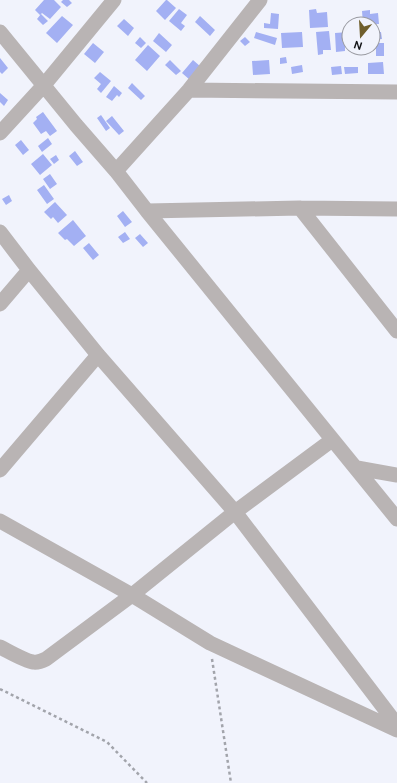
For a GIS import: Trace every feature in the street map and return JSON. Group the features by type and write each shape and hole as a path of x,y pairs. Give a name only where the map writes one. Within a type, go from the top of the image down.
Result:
{"street":[{"path":"0,133 44,85 114,0"},
{"path":"116,171 189,90 260,0"},
{"path":"0,32 76,125 116,171 397,519"},
{"path":"189,90 397,92"},
{"path":"300,208 397,331"},
{"path":"147,211 397,208"},
{"path":"0,232 98,356 235,512 397,725"},
{"path":"0,304 29,270"},
{"path":"0,470 98,356"},
{"path":"0,647 28,661 40,662 46,660 132,595 235,512 332,440"},
{"path":"356,468 397,475"},
{"path":"0,521 132,595 210,643 397,730"}],"path":[{"path":"210,643 231,783"},
{"path":"0,689 107,742 147,783"}],"building":[{"path":"44,0 54,0 61,7 50,19 42,13 40,15 35,10"},
{"path":"63,0 69,0 72,3 67,7 61,2"},
{"path":"166,0 176,8 165,20 156,11"},
{"path":"179,9 187,15 181,23 185,26 181,31 169,21"},
{"path":"316,9 317,13 327,12 328,27 310,28 309,10"},
{"path":"370,10 370,14 378,13 378,16 362,16 362,11"},
{"path":"271,13 279,14 278,29 264,28 264,23 270,24"},
{"path":"41,14 48,21 43,25 37,19"},
{"path":"62,16 73,25 57,43 46,33"},
{"path":"200,16 215,30 210,36 195,22"},
{"path":"124,19 134,28 128,36 117,26"},
{"path":"329,31 331,50 323,50 323,54 318,55 316,32"},
{"path":"256,32 277,38 275,45 254,38"},
{"path":"302,32 303,47 282,48 281,33"},
{"path":"159,33 172,45 166,52 153,41"},
{"path":"335,33 341,33 341,51 336,52"},
{"path":"140,37 146,43 141,48 135,43"},
{"path":"245,37 250,42 245,46 240,41"},
{"path":"93,43 104,52 95,63 84,54"},
{"path":"381,43 384,43 384,56 381,56"},
{"path":"148,45 160,56 147,71 135,60"},
{"path":"286,57 287,63 280,64 280,58"},
{"path":"0,58 8,68 2,74 0,72"},
{"path":"170,60 181,71 176,75 165,65"},
{"path":"193,60 201,67 190,80 182,73"},
{"path":"269,60 270,74 253,75 252,61"},
{"path":"383,62 384,74 368,74 368,63"},
{"path":"302,65 303,72 292,74 291,67"},
{"path":"341,66 342,74 332,75 331,67"},
{"path":"344,67 358,67 358,73 345,74"},
{"path":"100,72 111,81 101,93 97,89 101,84 94,78"},
{"path":"132,83 145,96 141,100 128,88"},
{"path":"114,86 122,93 119,97 117,95 112,101 106,97"},
{"path":"0,93 8,100 4,106 0,102"},
{"path":"43,112 57,131 50,136 46,131 41,134 33,123 37,119 36,117"},
{"path":"101,115 110,128 106,131 97,118"},
{"path":"112,116 124,131 119,135 106,121"},
{"path":"48,138 52,144 42,152 38,146"},
{"path":"21,140 29,150 23,155 15,145"},
{"path":"75,151 83,162 77,166 69,156"},
{"path":"43,154 52,165 40,175 31,164"},
{"path":"56,155 59,160 54,164 50,159"},
{"path":"50,174 57,184 50,189 43,179"},
{"path":"44,185 54,199 47,204 37,190"},
{"path":"9,195 12,201 6,205 2,199"},
{"path":"55,202 67,215 58,223 53,217 51,219 44,212"},
{"path":"123,211 132,222 125,227 117,216"},
{"path":"73,220 86,236 74,246 58,233"},
{"path":"125,232 130,239 123,243 118,237"},
{"path":"140,234 148,243 143,247 135,238"},
{"path":"89,243 99,255 93,260 83,248"}]}
